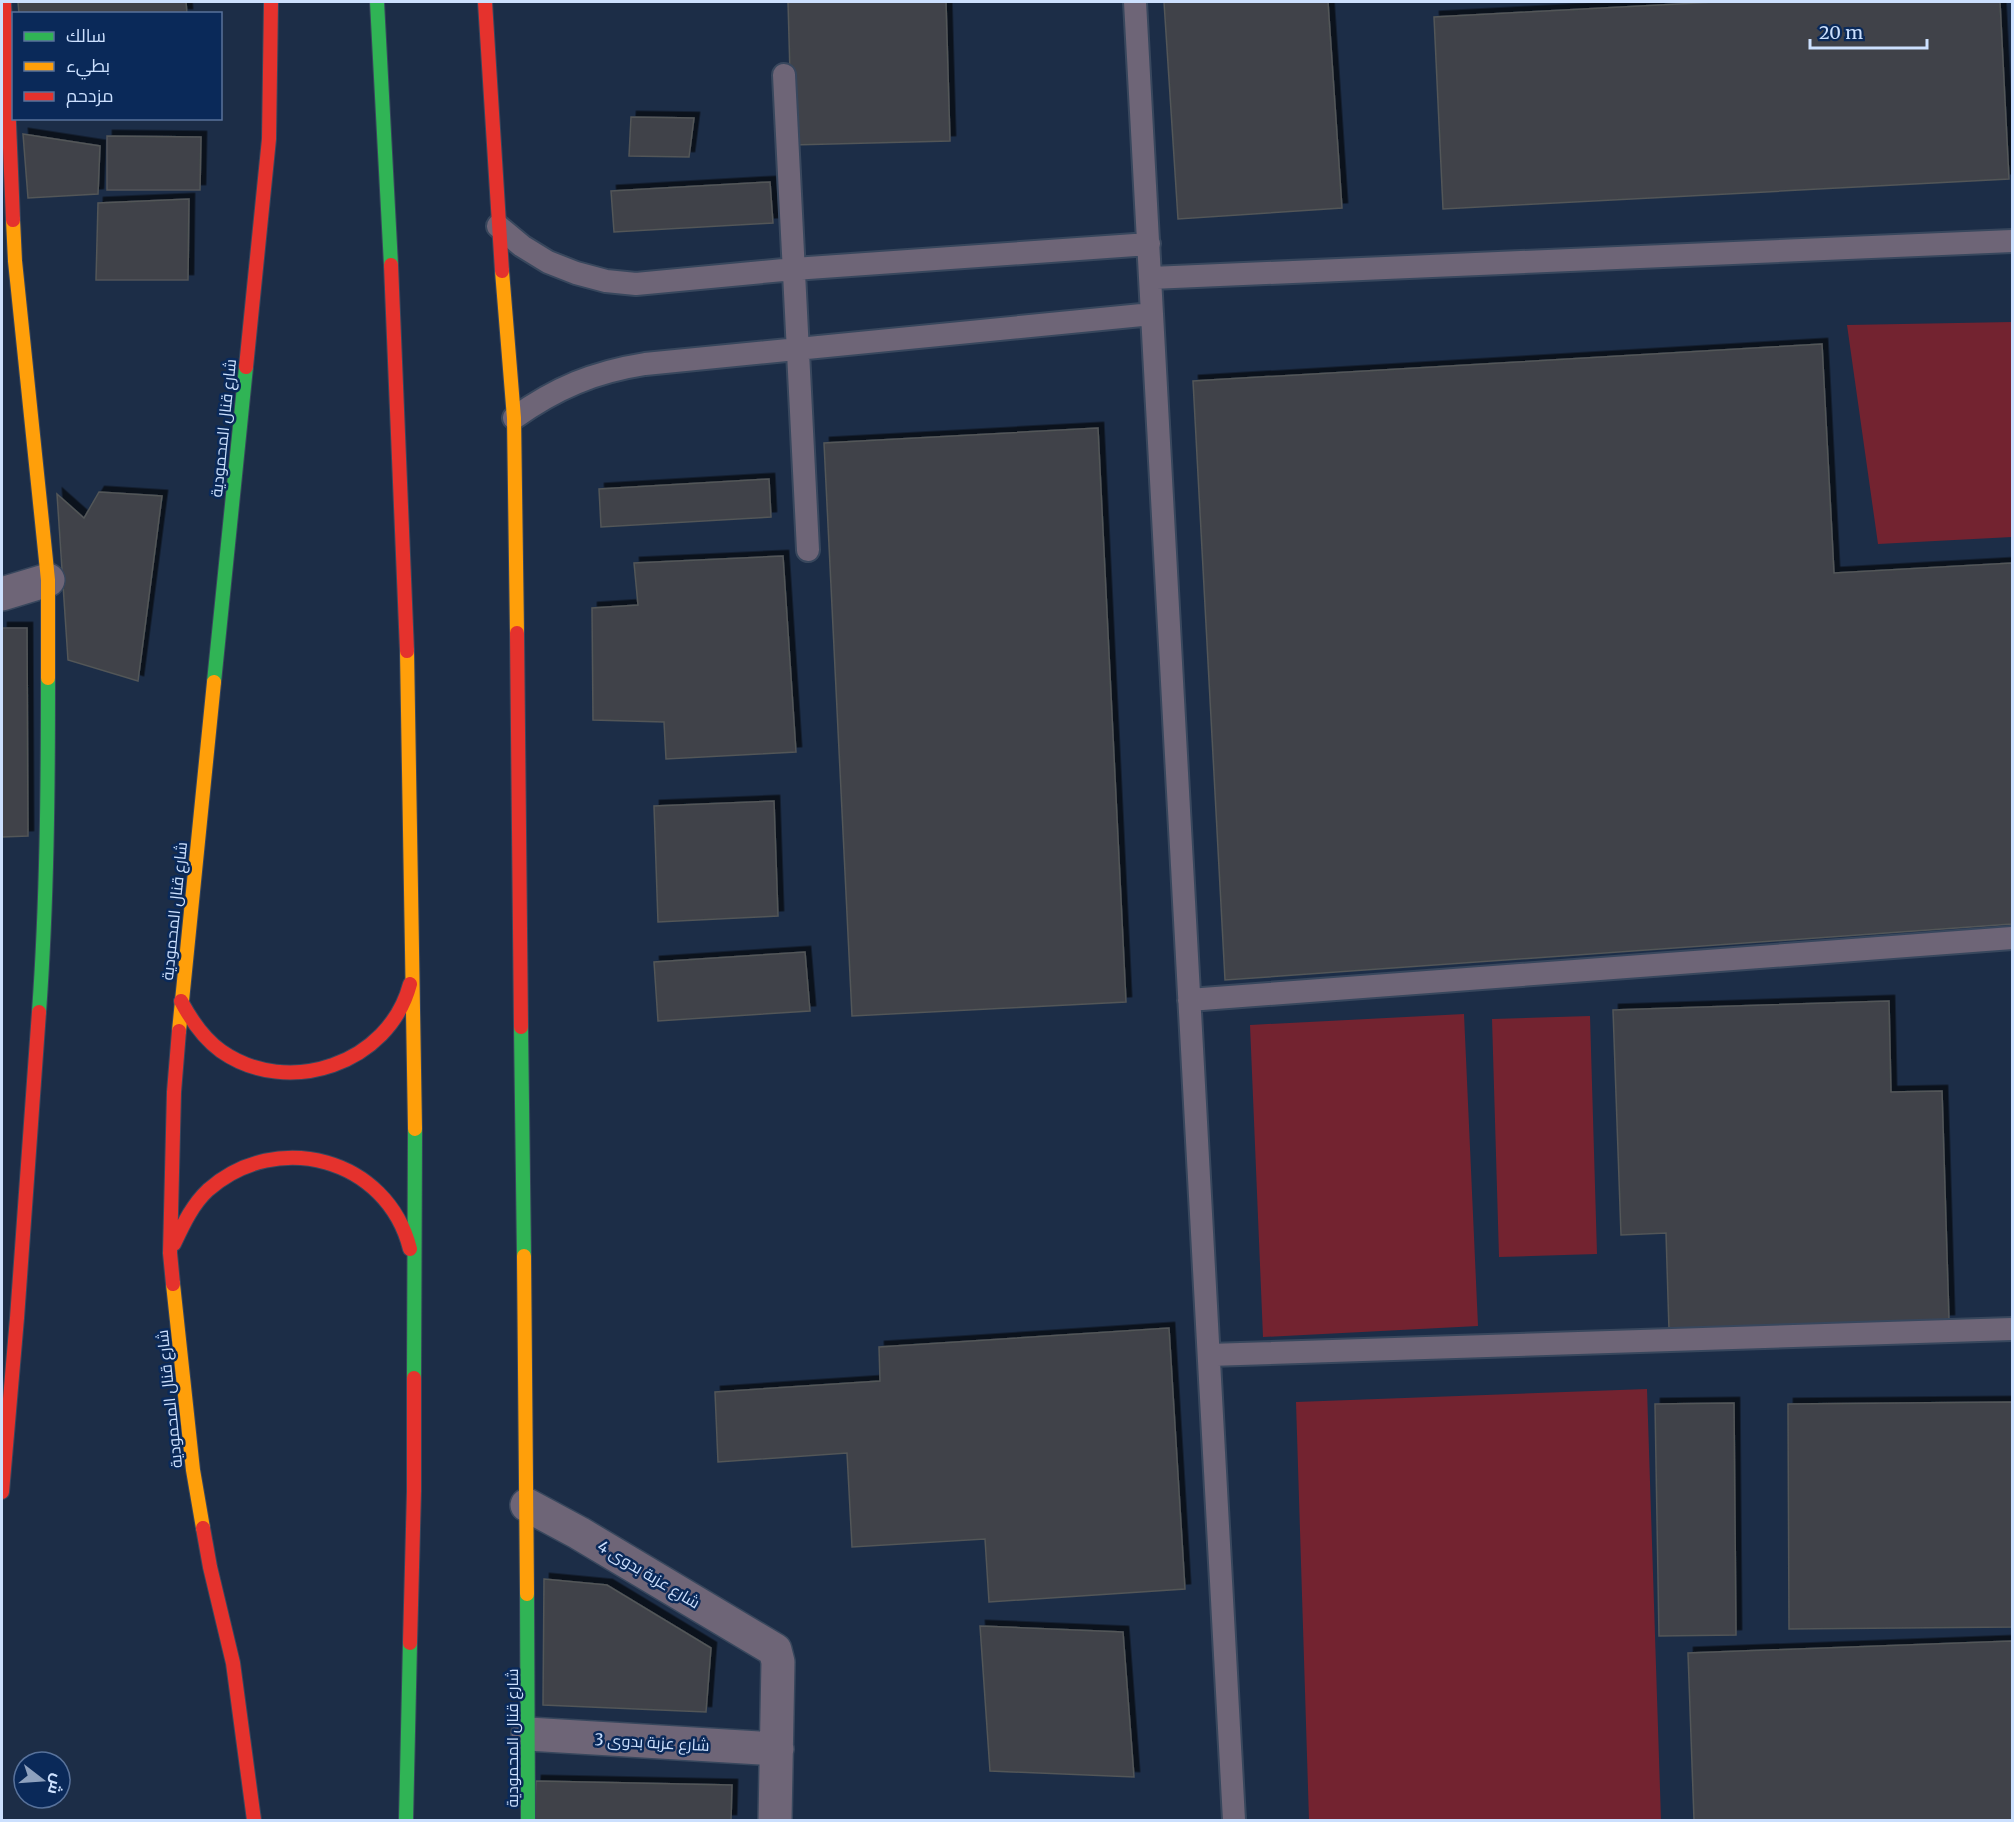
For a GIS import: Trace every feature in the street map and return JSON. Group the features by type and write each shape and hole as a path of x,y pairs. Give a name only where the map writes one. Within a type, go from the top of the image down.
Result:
{"main road":[{"path":"2,1491 9,1317 42,968 48,750 48,580 15,261 4,2"},
{"name":"شارع قنال المحمودية","path":"254,1821 233,1663 210,1567 193,1470 170,1253 174,1092 181,1001 269,139 271,2"},
{"path":"377,2 397,369 414,966 416,1189 414,1491 406,1821"},
{"name":"شارع قنال المحمودية","path":"484,2 498,226 514,418 527,1505 528,1821"},
{"path":"181,1001 192,1022 208,1041 228,1056 273,1073 314,1072 346,1063 366,1050 384,1033 399,1012 409,991 414,966"},
{"path":"170,1253 178,1230 191,1208 207,1190 220,1180 248,1164 272,1157 297,1156 321,1160 344,1168 365,1181 383,1197 401,1224 408,1239 414,1263"}],"street":[{"path":"2,594 48,580"},
{"name":"شارع عزبة بدوى 4","path":"527,1505 579,1533 775,1650 778,1658 777,1749"},
{"name":"شارع عزبة بدوى 3","path":"528,1734 777,1749"},
{"path":"775,1821 777,1749"}],"lane":[{"path":"1135,2 1233,1821"},
{"path":"784,75 808,550"},
{"path":"498,226 522,246 548,262 606,281 636,284 794,269 1149,244"},
{"path":"1150,278 2013,241"},
{"path":"514,418 537,401 589,377 645,364 1152,314"},
{"path":"1189,1000 2013,938"},
{"path":"1209,1355 2013,1329"}],"shaded area":[{"path":"2012,322 2012,537 1878,544 1847,325"},
{"path":"1464,1014 1478,1326 1263,1337 1250,1025"},
{"path":"1590,1016 1597,1254 1499,1257 1492,1019"},
{"path":"1647,1389 1661,1820 1309,1820 1296,1402"}],"building":[{"path":"18,2 186,2 187,12 19,12"},
{"path":"788,2 946,2 950,141 792,145"},
{"path":"1164,2 1328,2 1342,208 1178,219"},
{"path":"1716,2 2000,2 2009,179 1443,209 1434,17"},
{"path":"631,117 694,118 689,157 629,156"},
{"path":"23,134 100,146 98,194 28,198"},
{"path":"107,136 201,137 200,190 107,190"},
{"path":"770,182 773,223 614,232 611,191"},
{"path":"189,199 188,280 96,280 98,203"},
{"path":"1822,344 1834,573 2012,563 2012,924 1225,980 1193,381"},
{"path":"1098,428 1126,1002 852,1016 824,443"},
{"path":"769,479 771,517 601,527 599,489"},
{"path":"99,492 162,496 138,681 68,660 57,494 84,518"},
{"path":"783,556 796,752 666,759 664,722 593,720 592,608 638,605 634,563"},
{"path":"2,628 27,628 28,836 2,837"},
{"path":"774,801 778,916 658,922 654,806"},
{"path":"805,952 810,1011 658,1021 654,962"},
{"path":"1889,1001 1891,1092 1942,1091 1949,1320 1669,1330 1666,1233 1621,1235 1613,1010"},
{"path":"1169,1328 1185,1589 989,1602 985,1539 852,1547 847,1453 718,1462 715,1392 880,1381 879,1347"},
{"path":"2012,1402 2012,1627 1789,1629 1788,1404"},
{"path":"1734,1403 1736,1635 1659,1636 1655,1404"},
{"path":"544,1579 607,1585 711,1648 706,1712 543,1705"},
{"path":"980,1626 1123,1632 1134,1777 990,1771"},
{"path":"2012,1641 2012,1820 1694,1820 1688,1653"},
{"path":"536,1781 732,1785 731,1820 534,1820"}],"traffic: fast":[{"path":"377,2 391,265"},
{"path":"214,682 246,367"},
{"path":"39,1012 44,929 48,678"},
{"path":"521,1027 524,1256"},
{"path":"414,1378 415,1129"},
{"path":"527,1594 528,1820"},
{"path":"406,1820 410,1643"}],"traffic: slow":[{"path":"13,220 15,261 48,580 48,678"},
{"path":"502,271 514,418 517,633"},
{"path":"407,651 415,1129"},
{"path":"179,1031 214,682"},
{"path":"524,1256 527,1594"},
{"path":"173,1284 193,1470 203,1528"}],"traffic: jam":[{"path":"4,2 13,220"},
{"path":"246,367 269,139 271,2"},
{"path":"485,2 502,271"},
{"path":"391,265 407,651"},
{"path":"517,633 521,1027"},
{"path":"181,1001 198,1028 221,1051 247,1065 276,1072 305,1072 333,1065 359,1053 381,1035 399,1012 410,984"},
{"path":"2,1492 39,1012"},
{"path":"173,1284 170,1253 174,1092 179,1031"},
{"path":"174,1244 184,1223 208,1190 236,1171 265,1161 296,1158 326,1163 354,1174 378,1193 398,1218 410,1249"},
{"path":"410,1643 414,1378"},
{"path":"203,1528 233,1663 254,1820"}]}
